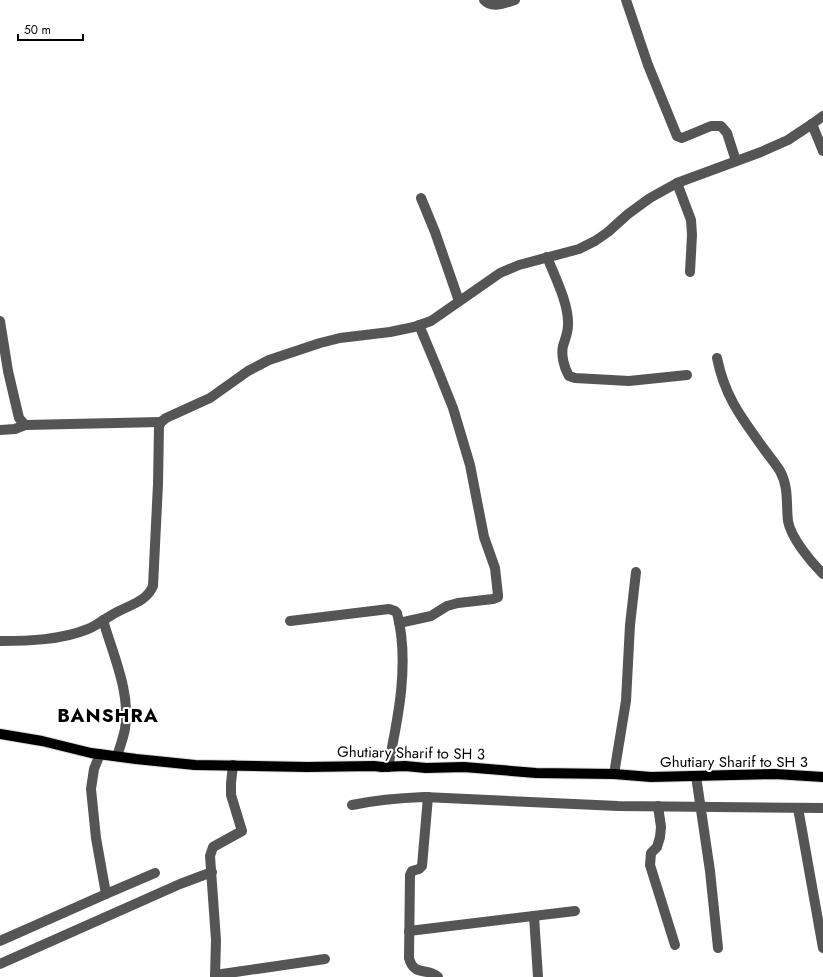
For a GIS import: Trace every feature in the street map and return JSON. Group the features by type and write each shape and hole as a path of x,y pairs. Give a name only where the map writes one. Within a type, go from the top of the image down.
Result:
{"main road":[{"name":"Ghutiary Sharif to SH 3","path":"0,734 42,741 100,754 195,765 308,767 405,766 426,768 464,767 536,773 614,774 697,779 775,774 823,777"}],"street":[{"path":"484,0 489,5 500,5 515,0"},
{"path":"626,0 648,65 677,136 682,138 711,126 721,126 727,133 736,161"},
{"path":"0,430 15,429 25,425 161,422 210,398 248,371 269,360 303,348 340,338 390,332 431,321 500,273 519,265 579,249 595,241 650,198 677,182 761,152 788,140 823,116"},
{"path":"812,124 823,151"},
{"path":"677,182 690,220 692,235 690,272"},
{"path":"421,198 435,232 459,301"},
{"path":"547,257 565,305 568,320 562,354 569,376 588,379 629,381 687,375"},
{"path":"0,321 8,371 19,418 25,425"},
{"path":"399,623 431,616 447,606 458,603 493,599 498,597 496,568 484,537 470,465 452,408 419,325"},
{"path":"717,358 721,376 740,417 780,471 787,495 788,523 795,538 823,574"},
{"path":"0,641 46,639 84,630 114,613 139,602 151,591 153,586 158,484 159,426 161,422"},
{"path":"614,774 626,701 630,625 636,572"},
{"path":"290,621 389,609 395,611 399,623 402,650 401,694 388,767"},
{"path":"103,620 120,677 125,703 125,729 117,756"},
{"path":"100,754 94,769 91,789 96,838 106,894"},
{"path":"233,765 231,794 242,831 213,847 211,863 216,940 215,976 325,959"},
{"path":"697,779 710,871 718,948"},
{"path":"352,805 372,800 428,797 618,806 658,806 700,803 823,808"},
{"path":"428,797 422,866 419,869 412,871 410,874 409,958 412,968 420,974 435,974 438,977"},
{"path":"658,806 661,832 657,847 651,853 650,865 675,945"},
{"path":"798,808 823,948"},
{"path":"0,964 180,884 211,863"},
{"path":"0,942 155,873"},
{"path":"409,930 575,911"},
{"path":"534,916 538,977"}],"district":[{"name":"BANSHRA","path":"108,715"}]}
